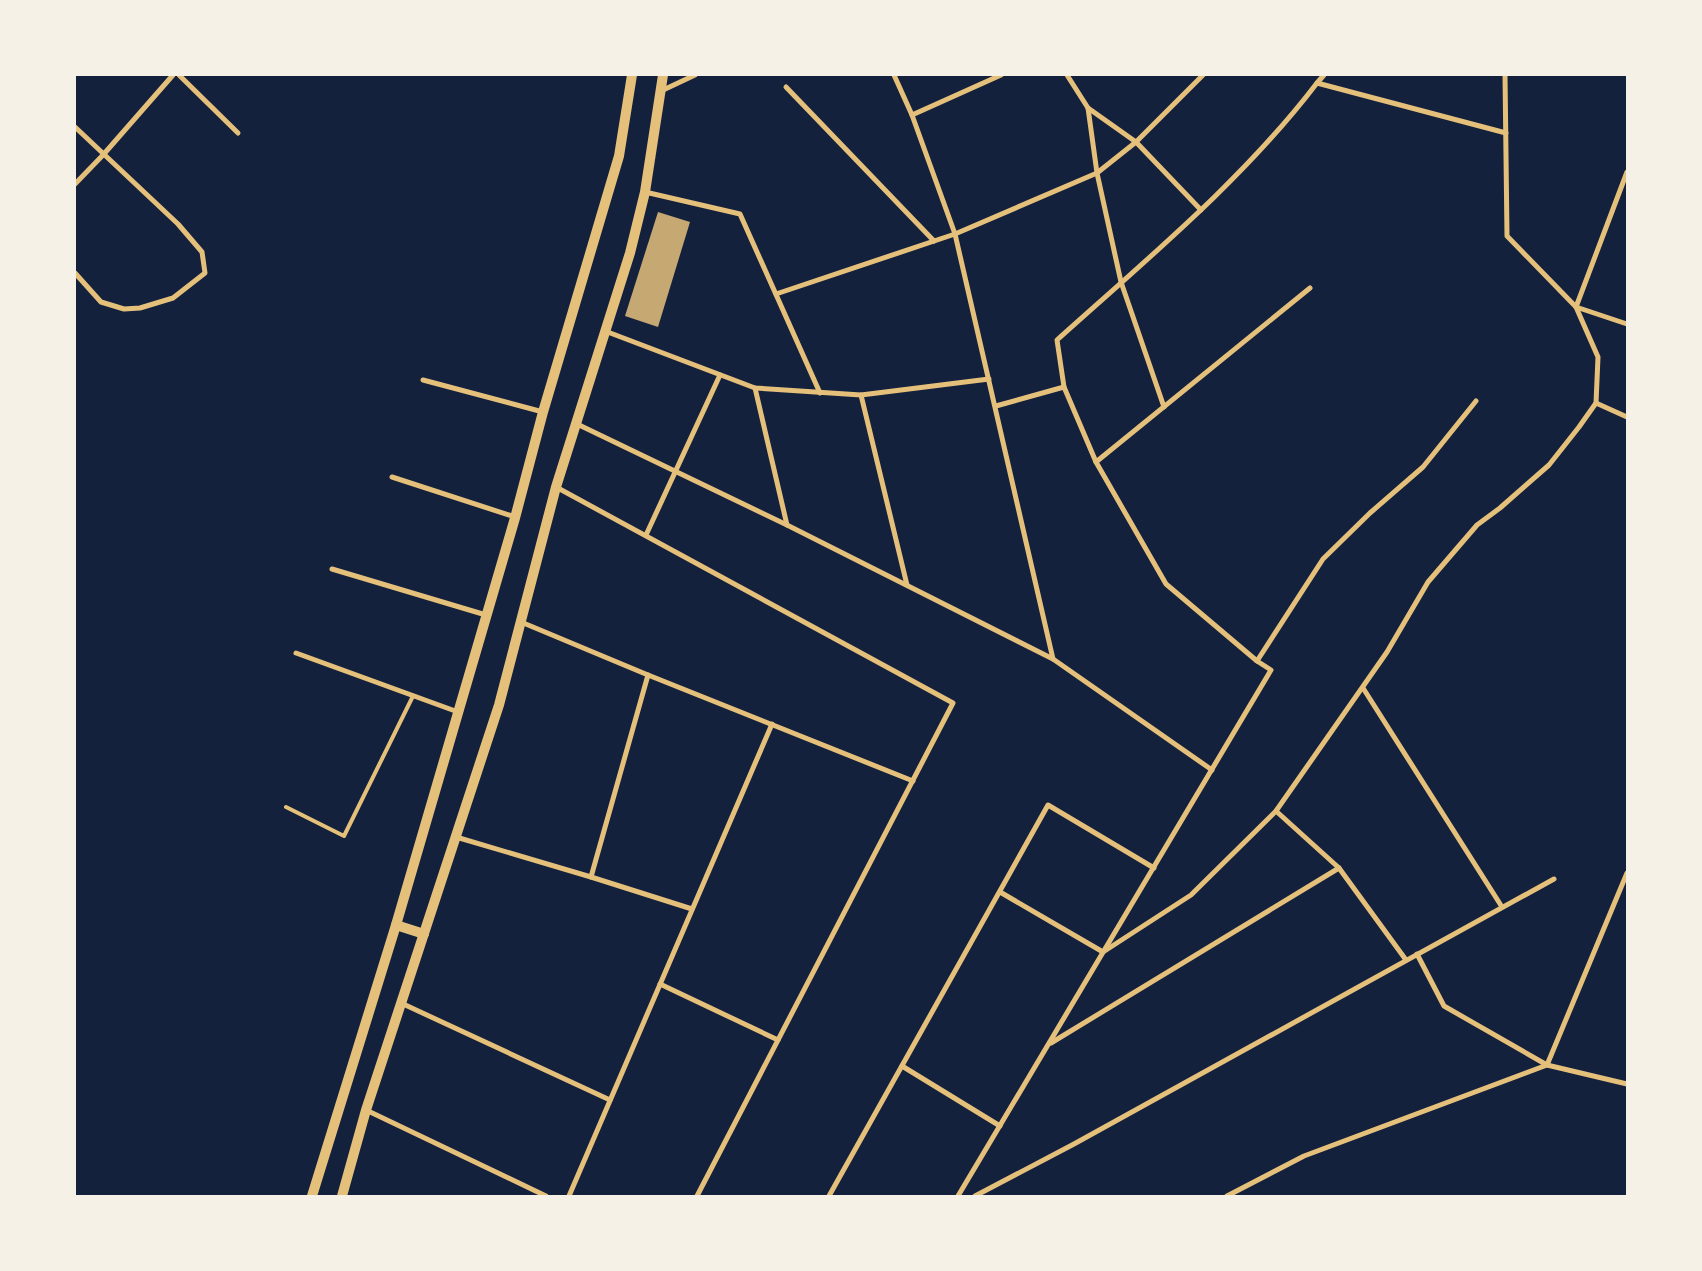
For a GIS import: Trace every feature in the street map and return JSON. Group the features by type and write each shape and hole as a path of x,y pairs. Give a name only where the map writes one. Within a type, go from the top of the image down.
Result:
{"main road":[{"path":"312,1196 396,925 515,518 543,412 619,156 632,75"},
{"path":"342,1196 366,1110 499,705 556,487 630,253 646,192 663,75"},
{"path":"396,925 424,934"}],"street":[{"path":"75,184 104,155 173,75"},
{"path":"179,75 238,133"},
{"path":"661,92 695,75"},
{"path":"894,75 912,115 954,234 996,406 1053,659"},
{"path":"912,115 1000,75"},
{"path":"1067,75 1088,108 1136,142 1201,210"},
{"path":"776,294 954,234 1097,173 1136,142 1203,75"},
{"path":"958,1196 1271,670 1257,661 1166,584 1096,462 1064,388 1057,340 1201,210 1280,128 1324,75"},
{"path":"1104,952 1191,895 1276,811 1387,652 1428,582 1478,525 1549,465 1579,428 1596,403 1598,357 1576,307 1507,236 1505,75"},
{"path":"1317,82 1506,133"},
{"path":"786,87 934,241"},
{"path":"1088,108 1097,173 1121,282 1164,407"},
{"path":"75,127 178,224 202,252 205,273 173,298 140,308 124,309 100,302 75,273"},
{"path":"1576,307 1627,172"},
{"path":"646,192 740,214 820,393"},
{"path":"1096,462 1310,288"},
{"path":"1576,307 1627,324"},
{"path":"605,332 755,388 861,395 989,379"},
{"path":"646,535 720,375"},
{"path":"423,380 543,412"},
{"path":"755,388 787,525"},
{"path":"996,406 1064,388"},
{"path":"861,395 906,585"},
{"path":"1257,661 1322,559 1370,512 1423,467 1476,401"},
{"path":"1596,403 1627,417"},
{"path":"577,424 787,525 1053,659 1212,770"},
{"path":"392,476 515,518"},
{"path":"556,487 953,703 696,1196"},
{"path":"332,569 487,615"},
{"path":"521,622 648,675 914,781"},
{"path":"296,653 458,712"},
{"path":"591,877 648,675"},
{"path":"1363,688 1502,907"},
{"path":"569,1196 772,724"},
{"path":"829,1196 1048,804 1154,868"},
{"path":"1276,811 1339,868 1406,960"},
{"path":"456,838 591,877 692,909"},
{"path":"1049,1044 1339,868"},
{"path":"1227,1196 1304,1156 1547,1065 1627,874"},
{"path":"975,1196 1074,1144 1554,879"},
{"path":"1000,892 1104,952"},
{"path":"1417,954 1444,1006 1547,1065 1627,1084"},
{"path":"660,984 778,1040"},
{"path":"401,1003 610,1100"},
{"path":"902,1066 1000,1126"},
{"path":"366,1110 546,1196"}],"lane":[{"path":"286,807 344,836 413,696"}],"building":[{"path":"658,212 690,222 658,327 625,316"}]}
